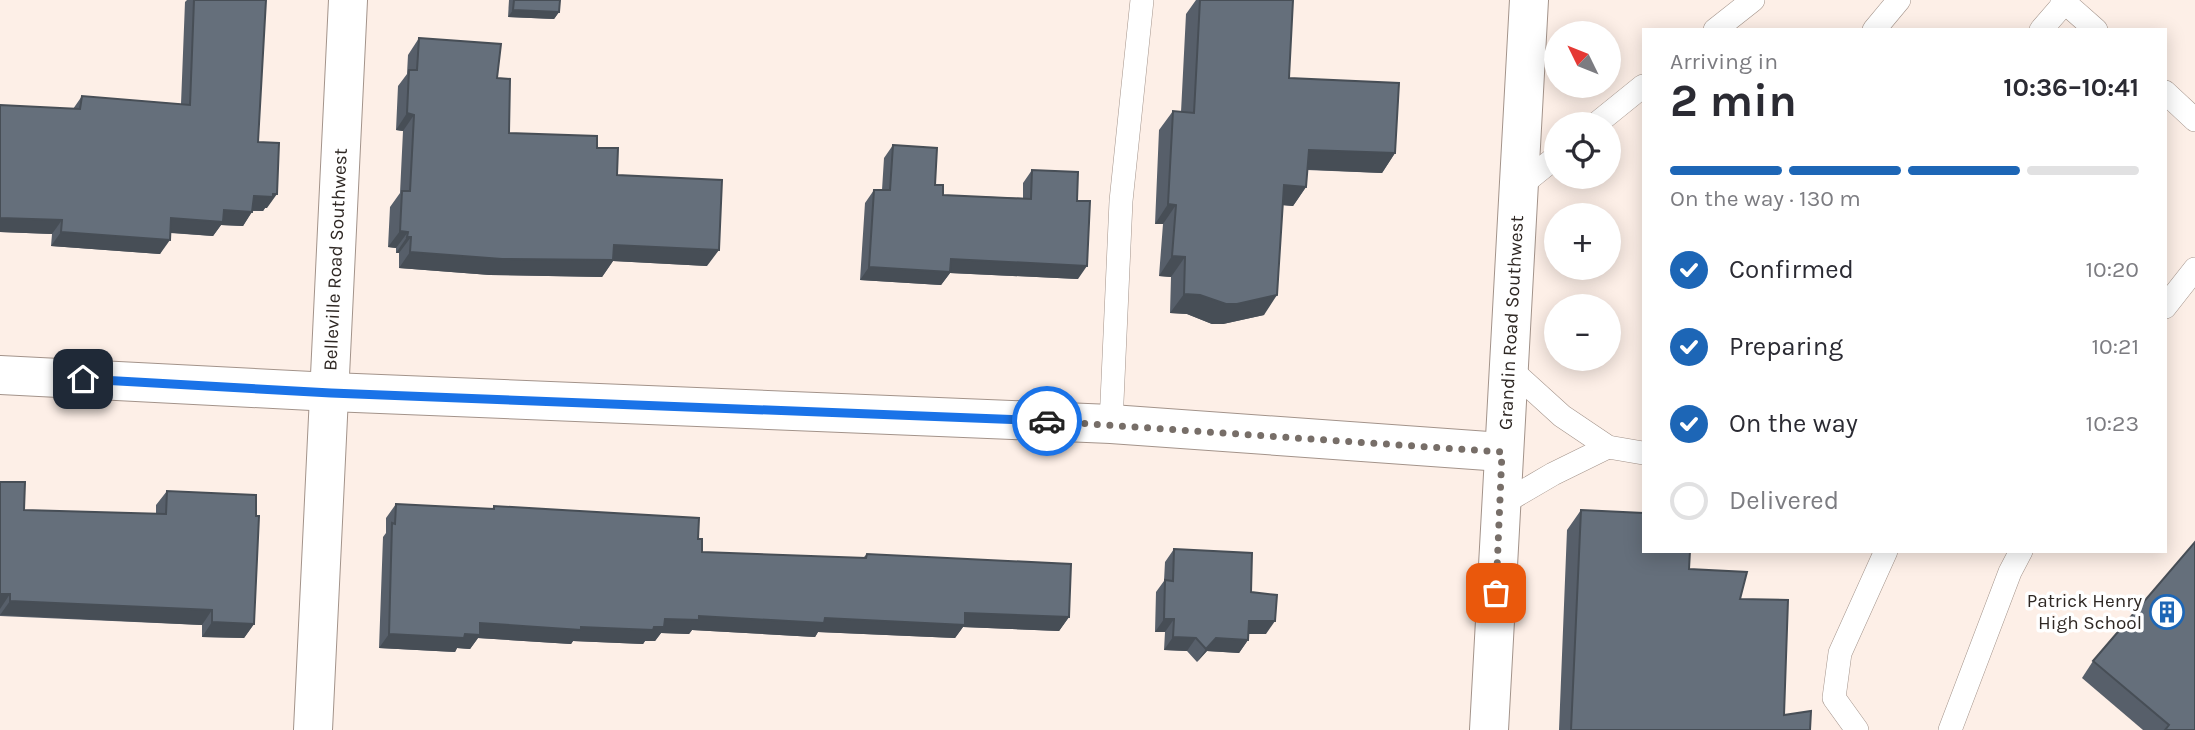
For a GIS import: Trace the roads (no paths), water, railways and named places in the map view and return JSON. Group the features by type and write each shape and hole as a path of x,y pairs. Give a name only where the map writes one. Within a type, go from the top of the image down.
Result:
{"street":[{"name":"Belleville Road Southwest","path":"313,730 348,0"},
{"name":"Grandin Road Southwest","path":"1489,730 1502,452 1520,186 1529,0"},
{"path":"0,375 331,393 1111,424 1502,452"}],"lane":[{"path":"1111,424 1121,201 1142,0"},
{"path":"1718,28 1753,0"},
{"path":"1876,28 1899,0"},
{"path":"2043,28 2064,1 2094,28"},
{"path":"1611,112 1642,87"},
{"path":"2167,94 2195,120"},
{"path":"1520,186 1544,167"},
{"path":"2167,304 2195,269"},
{"path":"1508,367 1562,416 1608,447 1642,453"},
{"path":"1500,505 1553,474 1608,447"},
{"path":"1857,730 1834,698 1840,653 1884,553"},
{"path":"1950,730 2010,572 2020,553"}],"place":[{"name":"Patrick Henry High School","path":"2167,612"}]}
